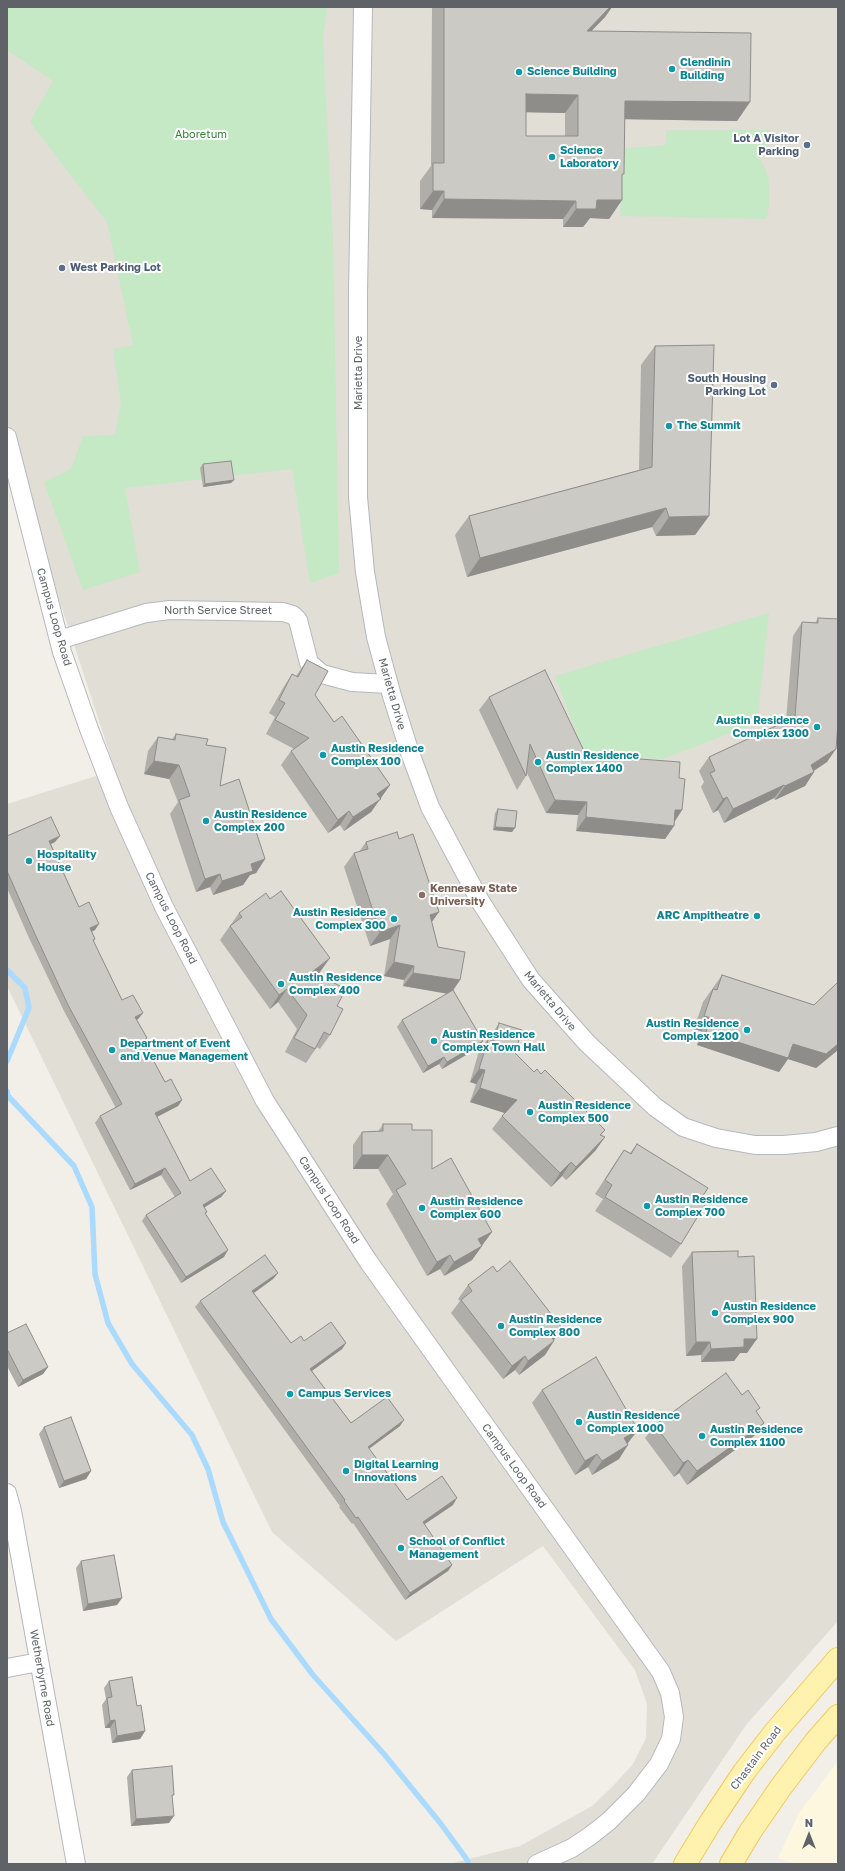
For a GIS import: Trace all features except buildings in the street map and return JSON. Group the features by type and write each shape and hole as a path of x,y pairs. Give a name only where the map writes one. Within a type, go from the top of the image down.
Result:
{"main road":[{"name":"Chastain Road","path":"685,1864 744,1772 774,1732 838,1659"},
{"path":"731,1864 750,1832 781,1787 816,1741 838,1716"}],"street":[{"name":"Marietta Drive","path":"363,7 358,292 358,497 365,572 376,637 388,684 409,750 430,807 480,901 531,980 587,1043 655,1108 682,1127 716,1138 755,1145 784,1145 816,1142 838,1136"},
{"name":"Campus Loop Road","path":"7,437 59,640 89,729 127,829 164,906 265,1101 368,1261 661,1672 670,1693 674,1717 670,1739 659,1764 636,1794 609,1821 590,1836 572,1848 537,1864"},
{"name":"North Service Street","path":"59,640 146,613 170,610 283,612 292,615 298,620 309,663 322,674 341,680 362,683 388,684"},
{"name":"Wetherbyrne Road","path":"7,1493 12,1511 76,1864"},
{"path":"7,1668 39,1662"}],"shaded area":[{"name":"Kennesaw State University","path":"7,7 838,7 838,1621 746,1725 652,1864 449,1864 520,1846 592,1806 613,1786 633,1764 646,1738 647,1704 635,1670 543,1546 396,1641 272,1532 7,986 7,804 115,770 66,620 7,452"},
{"path":"838,1761 838,1864 797,1864 778,1858 799,1813"}],"green space":[{"name":"Aboretum","path":"7,7 327,7 323,40 333,240 339,573 310,583 292,469 125,488 140,572 83,590 44,482 71,469 83,436 115,435 121,403 113,349 133,345 107,222 30,122 53,81 7,50"},
{"path":"666,130 769,130 769,143 757,155 764,166 769,180 769,208 766,219 620,216 622,174 616,149 666,145"},
{"path":"769,613 757,723 662,759 585,754 555,676"}],"waterway":[{"path":"7,970 25,988 29,1008 7,1061"},
{"path":"7,1091 8,1096 74,1166 92,1207 95,1274 108,1323 132,1364 192,1435 208,1469 223,1522 271,1619 313,1675 384,1754 441,1824 468,1861"}],"place":[{"name":"Clendinin Building","path":"672,69"},
{"name":"Science Building","path":"519,72"},
{"name":"Lot A Visitor Parking","path":"807,145"},
{"name":"Science Laboratory","path":"552,157"},
{"name":"West Parking Lot","path":"62,268"},
{"name":"South Housing Parking Lot","path":"774,385"},
{"name":"The Summit","path":"669,426"},
{"name":"Austin Residence Complex 1300","path":"817,727"},
{"name":"Austin Residence Complex 100","path":"323,755"},
{"name":"Austin Residence Complex 1400","path":"538,762"},
{"name":"Austin Residence Complex 200","path":"206,821"},
{"name":"Hospitality House","path":"29,861"},
{"name":"Kennesaw State University","path":"422,895"},
{"name":"ARC Ampitheatre","path":"757,916"},
{"name":"Austin Residence Complex 300","path":"394,919"},
{"name":"Austin Residence Complex 400","path":"281,984"},
{"name":"Austin Residence Complex 1200","path":"747,1030"},
{"name":"Austin Residence Complex Town Hall","path":"434,1041"},
{"name":"Department of Event and Venue Management","path":"112,1050"},
{"name":"Austin Residence Complex 500","path":"530,1112"},
{"name":"Austin Residence Complex 700","path":"647,1206"},
{"name":"Austin Residence Complex 600","path":"422,1208"},
{"name":"Austin Residence Complex 900","path":"715,1313"},
{"name":"Austin Residence Complex 800","path":"501,1326"},
{"name":"Campus Services","path":"290,1394"},
{"name":"Austin Residence Complex 1000","path":"579,1422"},
{"name":"Austin Residence Complex 1100","path":"702,1436"},
{"name":"Digital Learning Innovations","path":"346,1471"},
{"name":"School of Conflict Management","path":"401,1548"}]}
